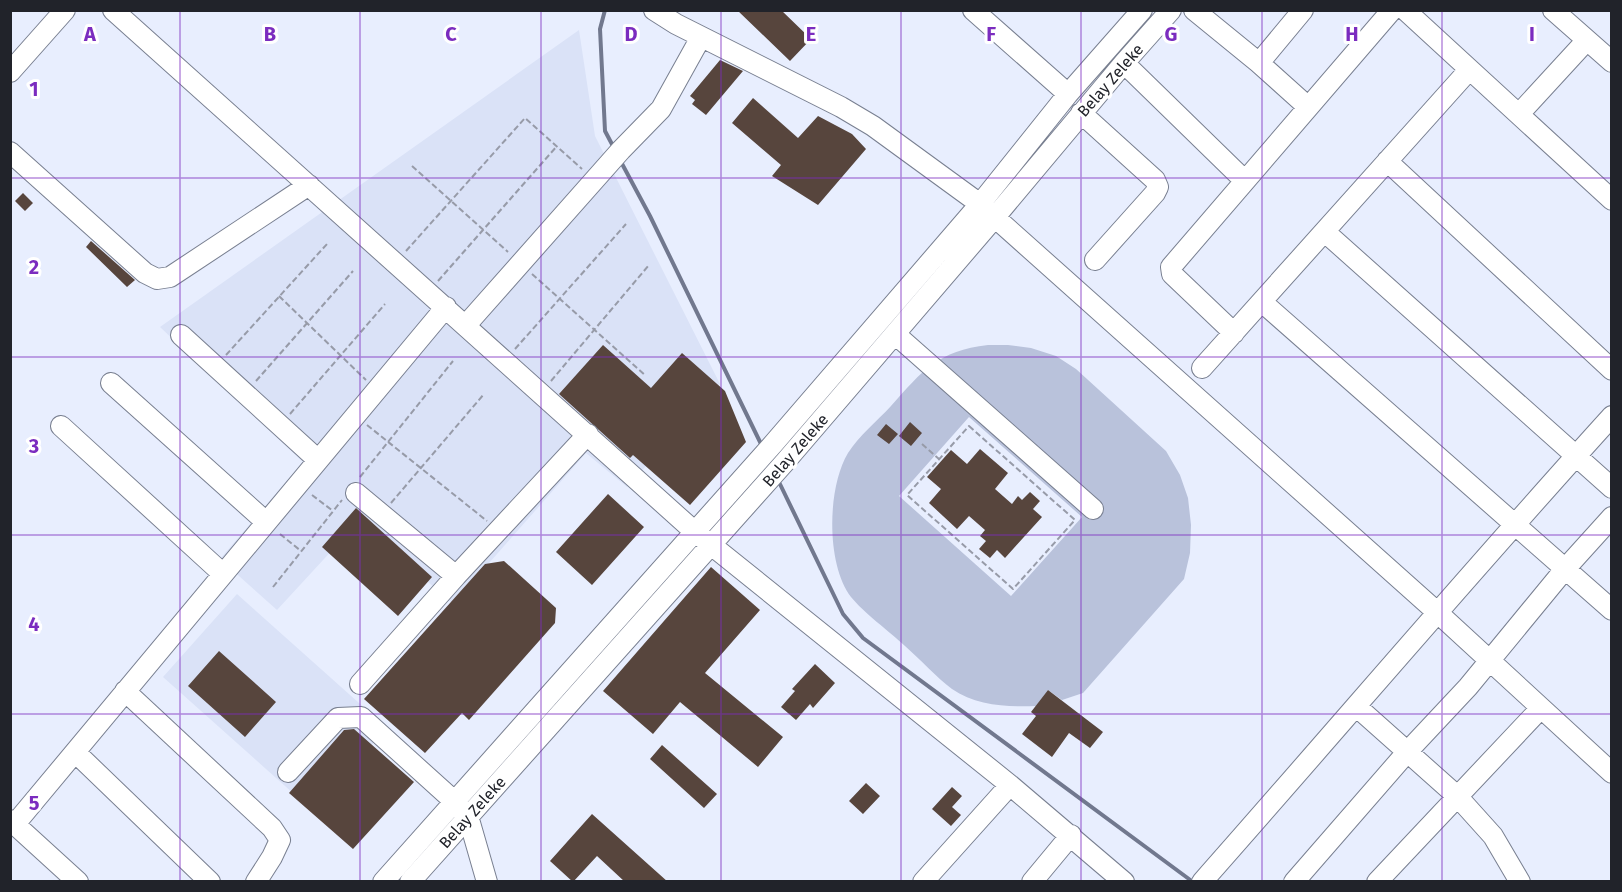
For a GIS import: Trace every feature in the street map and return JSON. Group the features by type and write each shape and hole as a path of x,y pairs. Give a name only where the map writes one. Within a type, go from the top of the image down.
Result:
{"street":[{"path":"10,72 65,10"},
{"path":"113,10 542,392 695,532 1010,785 1124,882"},
{"path":"654,10 701,37 841,107 873,126 980,204 1438,613 1611,773"},
{"path":"973,10 1068,94"},
{"name":"Belay Zeleke","path":"410,882 766,484 1081,113 1172,10"},
{"path":"1194,10 1308,106"},
{"path":"1259,63 1303,10"},
{"path":"1234,333 1172,274 1171,267 1392,10"},
{"path":"1405,10 1611,200"},
{"path":"1553,10 1611,62"},
{"path":"1134,13 1152,33"},
{"name":"Belay Zeleke","path":"383,882 774,443 980,204 1134,13"},
{"path":"466,325 594,180 661,110 701,37"},
{"path":"1519,114 1587,40"},
{"path":"1124,63 1244,180"},
{"path":"1202,368 1469,70"},
{"path":"1081,113 1155,180 1158,187 1095,260"},
{"path":"10,153 145,273 157,279 170,277 309,185"},
{"path":"1387,161 1611,370"},
{"path":"1325,231 1611,488"},
{"path":"1262,302 1611,610"},
{"path":"75,881 13,822 75,752 446,307"},
{"path":"895,333 1093,509"},
{"path":"181,335 318,460"},
{"path":"111,383 266,522"},
{"path":"1204,880 1611,416"},
{"path":"61,426 223,574"},
{"path":"360,684 456,576 588,434"},
{"path":"352,491 456,576"},
{"path":"1294,882 1408,751 1468,687 1611,517"},
{"path":"125,691 272,828 280,840 256,882"},
{"path":"1357,706 1457,796 1492,836 1520,882"},
{"path":"1377,882 1540,708"},
{"path":"288,772 338,718 361,717 468,816 487,882"},
{"path":"75,752 210,882"},
{"path":"924,882 1010,785"},
{"path":"1032,882 1071,835"}],"path":[{"path":"396,262 525,118 594,180"},
{"path":"428,292 557,146"},
{"path":"505,360 626,224"},
{"path":"216,367 327,244"},
{"path":"542,392 649,266"},
{"path":"245,393 353,271"},
{"path":"279,296 376,390"},
{"path":"280,425 385,304"},
{"path":"273,587 352,491 453,361"},
{"path":"381,514 484,394"},
{"path":"355,416 498,530"},
{"path":"969,426 1075,520 1013,589 907,495 939,459 969,426"},
{"path":"922,444 939,459"},
{"path":"298,484 333,512"},
{"path":"266,522 302,552"}],"shaded area":[{"path":"579,30 595,136 720,384 627,487 586,453 453,604 359,521 277,610 220,559 303,462 160,327"},
{"path":"1008,345 1031,348 1056,356 1076,369 1166,451 1180,475 1188,498 1191,525 1190,553 1184,579 1083,693 1062,700 1048,690 1036,706 1003,706 982,702 961,695 952,689 856,603 843,583 837,566 832,526 833,505 841,468 848,453 923,372 944,357 971,348","holes":["969,417 1082,517 1011,596 899,496"]},
{"path":"237,594 387,728 313,811 163,677"}],"building":[{"path":"737,10 781,10 811,39 790,61"},
{"path":"720,60 743,71 706,115 692,104 695,100 690,96"},
{"path":"753,98 798,138 818,116 852,134 866,149 818,205 772,176 781,165 732,123"},
{"path":"23,193 33,203 25,211 15,201"},
{"path":"91,241 135,280 127,287 86,247"},
{"path":"603,345 651,388 682,353 725,391 746,442 690,505 633,455 630,458 559,394"},
{"path":"910,422 922,433 911,446 899,436"},
{"path":"886,424 898,434 889,444 877,435"},
{"path":"980,449 1008,473 995,489 1012,504 1018,496 1022,500 1030,492 1040,501 1033,509 1042,517 1005,558 997,550 990,558 979,549 986,541 980,536 985,530 969,516 957,529 929,503 941,489 927,477 951,450 967,464"},
{"path":"608,494 644,527 592,585 556,552"},
{"path":"356,508 432,577 398,616 322,547"},
{"path":"504,561 556,608 555,623 469,720 462,713 425,753 364,699 485,564"},
{"path":"711,567 760,610 705,673 783,737 758,767 680,702 653,734 603,691"},
{"path":"219,651 276,702 245,737 188,686"},
{"path":"815,664 835,683 813,708 810,704 796,720 781,707 795,691 792,689"},
{"path":"1048,690 1103,732 1090,748 1069,733 1052,757 1022,734 1036,716 1031,712"},
{"path":"354,729 414,782 353,849 289,793 344,730"},
{"path":"662,745 717,794 704,808 650,759"},
{"path":"866,783 880,796 863,814 849,801"},
{"path":"952,787 962,796 952,807 961,815 951,826 932,809"},
{"path":"592,814 668,882 625,882 597,856 573,882 550,861"}],"waterway":[{"path":"605,10 600,29 605,131 614,148"},
{"path":"620,160 650,216 762,446"},
{"path":"778,480 843,614 863,638 1193,882"}]}
